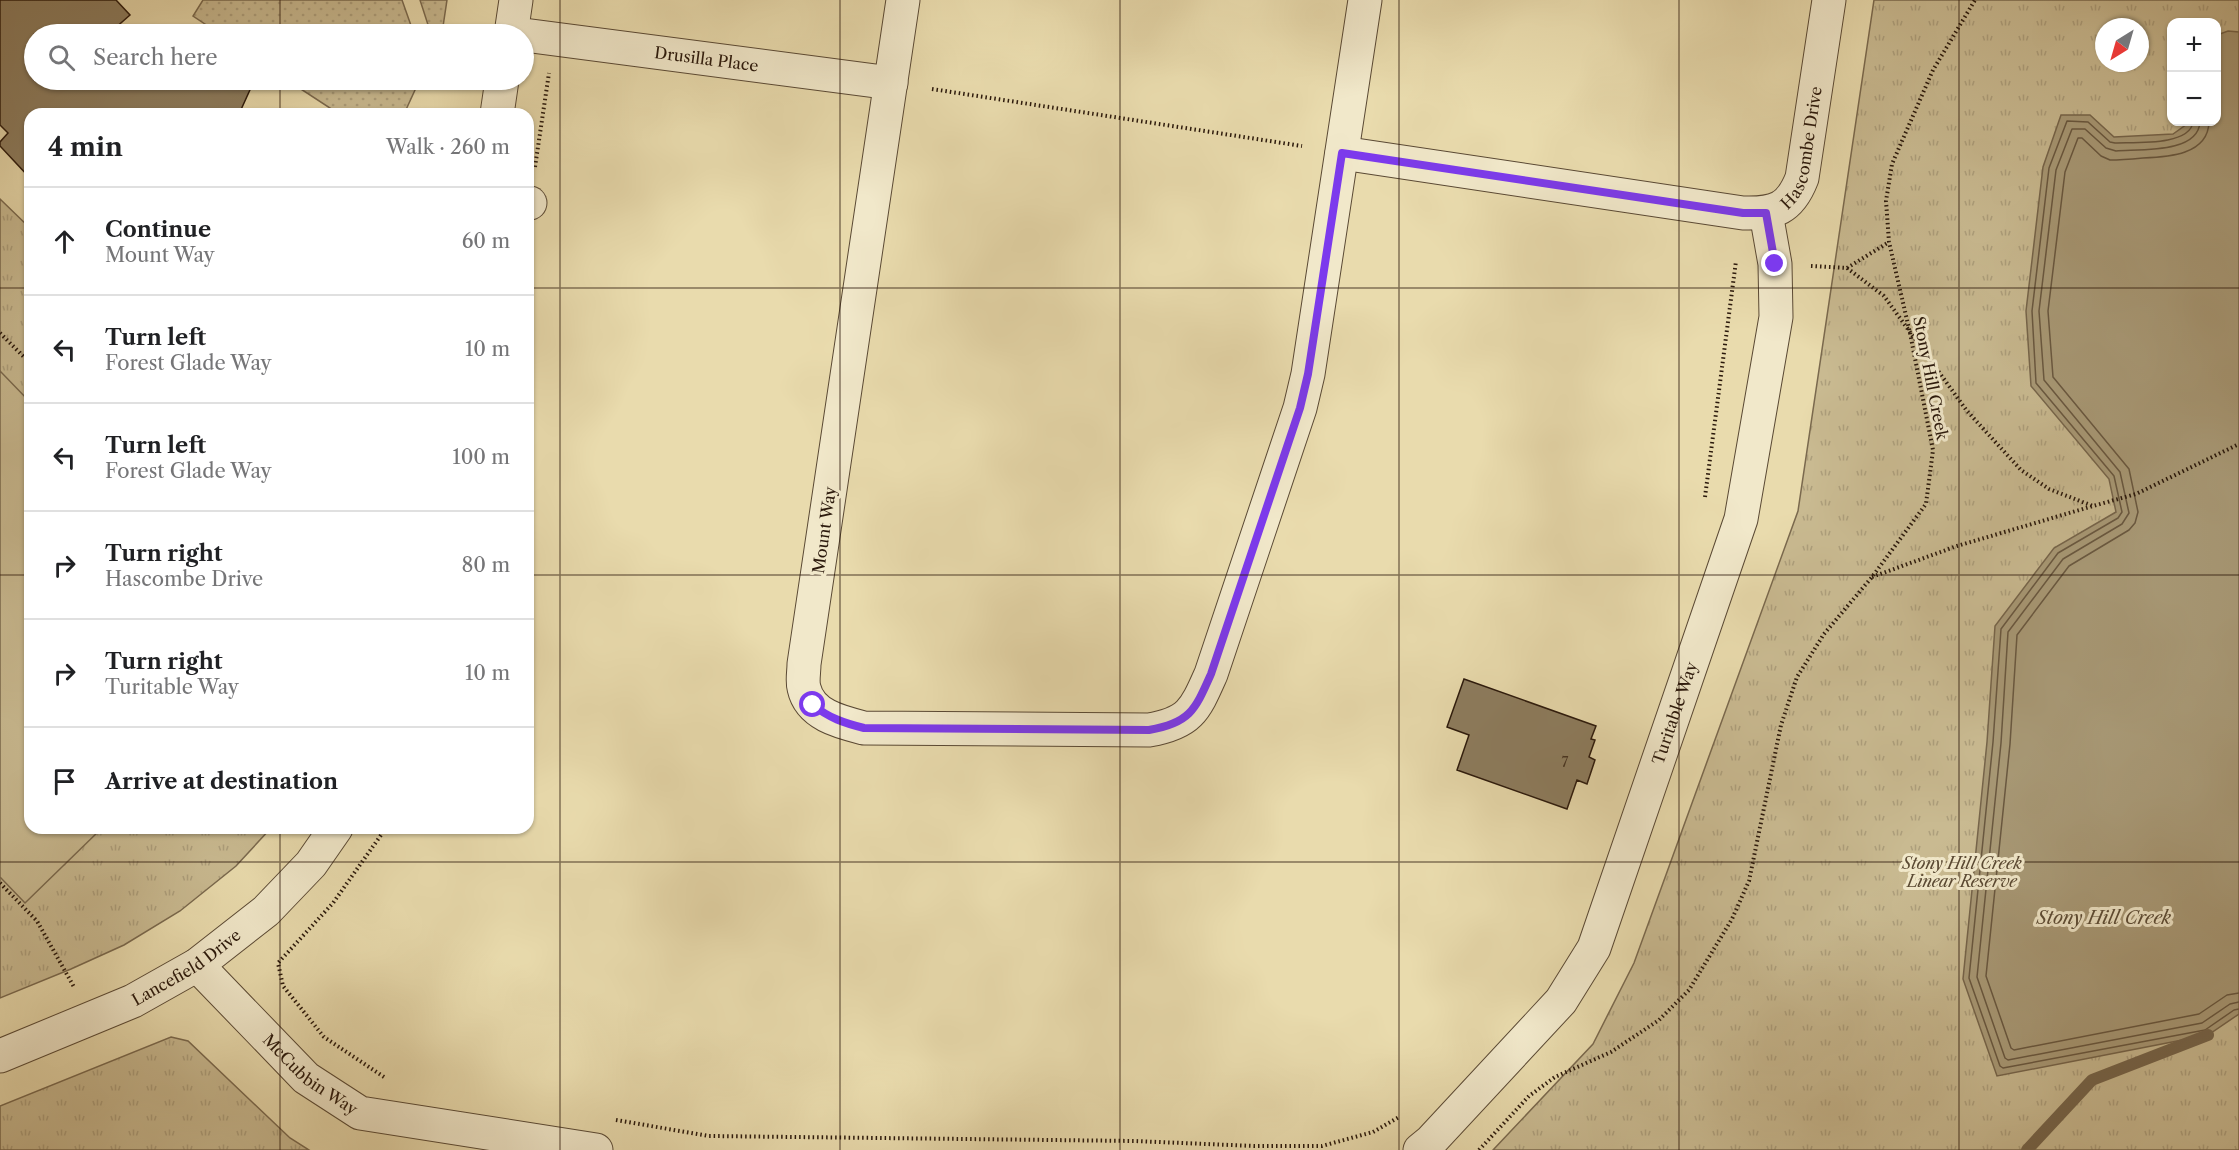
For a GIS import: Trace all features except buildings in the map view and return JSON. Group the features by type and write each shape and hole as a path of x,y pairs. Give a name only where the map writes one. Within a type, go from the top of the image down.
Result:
{"street":[{"path":"516,0 522,24"},
{"name":"Mount Way","path":"903,0 804,664 804,688 813,705 824,715 839,722 864,728 1149,730 1163,728 1190,714 1211,674 1300,408 1308,374 1342,153"},
{"path":"1342,153 1365,0"},
{"name":"Hascombe Drive","path":"1342,153 1743,213 1766,213 1788,204 1797,192 1802,178 1829,0"},
{"name":"Drusilla Place","path":"534,36 891,83"},
{"path":"498,108 501,90"},
{"name":"Turitable Way","path":"1420,1150 1431,1141 1561,1001 1594,948 1741,519 1776,317 1775,264 1766,213"},
{"name":"Lancefield Drive","path":"0,1056 133,1001 197,965 266,911 311,864 332,834"},
{"name":"McCubbin Way","path":"197,965 306,1078 360,1113 596,1150"}],"path":[{"name":"Stony Hill Creek","path":"1479,1150 1529,1096 1556,1077 1621,1046 1659,1020 1689,990 1732,918 1749,881 1781,725 1797,677 1824,634 1872,577 1926,504 1933,450 1910,333 1889,243 1886,201 1892,164 1933,70 1975,0"},
{"path":"932,89 1302,146"},
{"path":"526,90 527,108"},
{"path":"1847,268 1889,243"},
{"path":"1705,499 1737,256 1775,264 1847,268 1884,296 1967,411 2021,470 2049,489 2093,506"},
{"path":"0,333 24,357"},
{"path":"1872,577 1957,546 2136,494 2239,444"},
{"path":"382,834 333,903 278,963 283,986 324,1037 381,1077 392,1079"},
{"path":"0,883 37,921 69,976 90,1020"},
{"path":"605,1118 709,1136 1135,1141 1254,1148 1322,1146 1372,1132 1407,1113"}],"green space":[{"path":"203,0 402,0 410,24 205,24 193,16"},
{"path":"420,0 447,0 443,24 428,24"},
{"name":"Stony Hill Creek Linear Reserve","path":"1874,0 2239,0 2239,1150 1493,1150 1593,1044 1634,963 1798,511"},
{"path":"302,90 415,90 407,108 330,108"},
{"path":"0,199 24,222 24,834 265,834 236,866 180,911 124,945 0,998"},
{"path":"0,371 24,396 24,834 96,834 25,903 0,877"},
{"path":"171,1037 188,1041 290,1138 309,1150 0,1150 0,1106"}],"water":[{"name":"Stony Hill Creek","path":"2228,31 2239,32 2239,1014 2208,1035 1997,1076 1963,979 1987,742 1995,626 2054,548 2116,512 2109,479 2031,386 2026,311 2043,167 2061,115 2090,115 2114,137 2173,134 2184,126 2221,126 2221,34"}],"waterway":[{"name":"Stony Hill Creek","path":"2027,1150 2092,1080 2208,1035"}],"route":[{"path":"813,705 824,715 839,722 864,728 1149,730 1163,728 1190,714 1211,674 1300,408 1308,374 1342,153 1743,213 1766,213 1775,264"}]}
